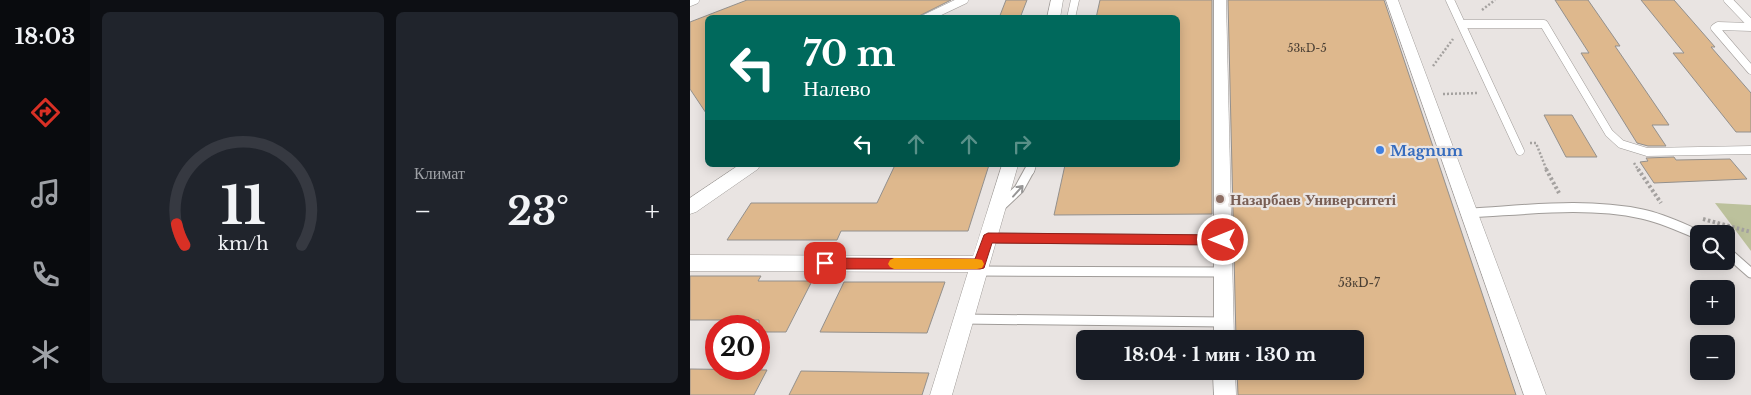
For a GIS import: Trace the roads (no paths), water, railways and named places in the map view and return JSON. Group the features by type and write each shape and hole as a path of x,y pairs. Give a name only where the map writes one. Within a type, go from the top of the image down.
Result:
{"street":[{"path":"1054,15 1057,0"},
{"path":"1220,0 1224,330"},
{"path":"1392,0 1535,395"},
{"path":"690,207 749,167"},
{"path":"941,395 1009,167"},
{"path":"690,263 979,267"},
{"path":"1224,380 1224,395"}],"lane":[{"path":"690,2 695,0"},
{"path":"932,15 964,0"},
{"path":"1072,15 1075,0"},
{"path":"1450,0 1463,24 1520,151"},
{"path":"1728,0 1751,26"},
{"path":"1742,15 1751,14"},
{"path":"1463,24 1544,24 1609,133 1621,144 1648,152 1751,150"},
{"path":"1751,26 1718,26 1715,28 1751,70"},
{"path":"996,211 1018,193 1028,179 1031,167"},
{"path":"1470,213 1570,208 1631,212 1669,221 1690,231"},
{"path":"988,238 1223,240"},
{"path":"1735,259 1751,272"},
{"path":"979,267 1223,272"},
{"path":"963,319 1224,330"}],"place":[{"name":"Magnum","path":"1380,150"},
{"name":"Назарбаев Университеті","path":"1220,199"}]}
